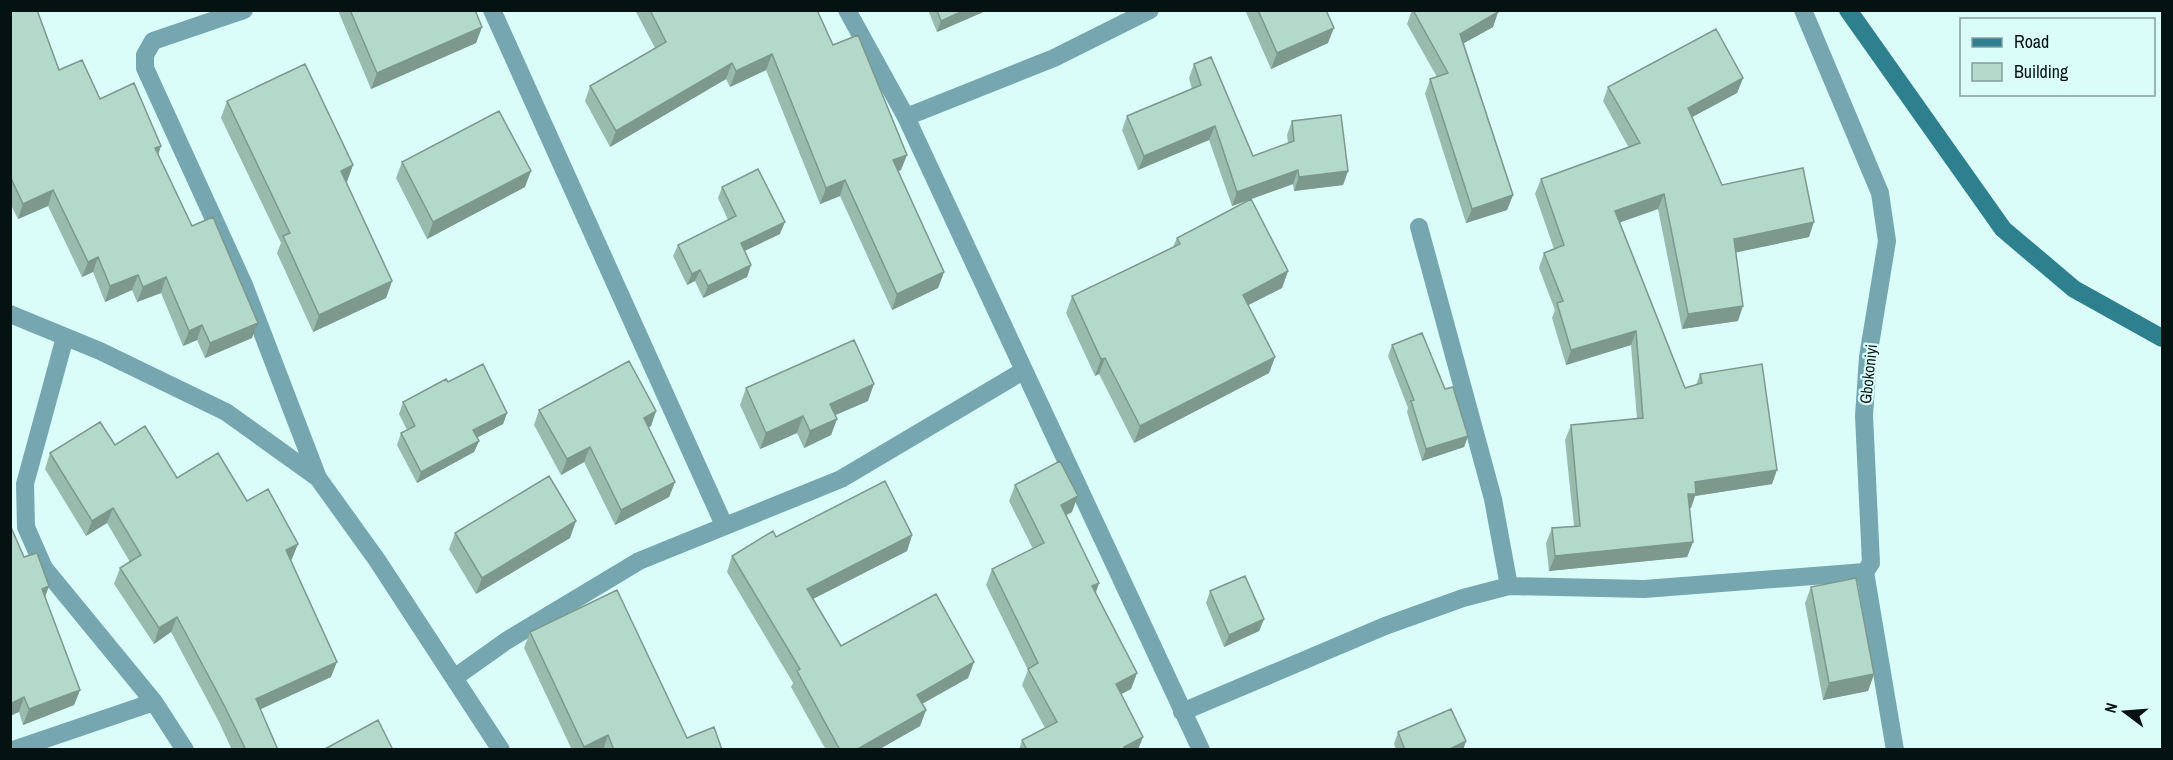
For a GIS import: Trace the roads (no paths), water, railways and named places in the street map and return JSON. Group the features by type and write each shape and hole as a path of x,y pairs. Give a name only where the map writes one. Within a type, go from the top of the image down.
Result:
{"main road":[{"path":"1848,10 2003,229 2074,289 2163,338"}],"street":[{"path":"244,10 153,41 145,55 145,68 244,285 318,478 377,560 501,750"},
{"path":"492,10 724,525"},
{"path":"847,10 906,117 1201,750"},
{"path":"906,117 1054,58 1150,10"},
{"name":"Gbokoniyi","path":"1803,10 1880,193 1887,241 1868,357 1864,416 1872,563 1865,572 1895,750"},
{"path":"1419,227 1493,499 1509,586"},
{"path":"10,314 226,412 318,478"},
{"path":"65,337 25,484 26,527 44,568 154,702 185,750"},
{"path":"454,678 506,641 639,561 841,479 1023,371"},
{"path":"1182,712 1385,626 1463,598 1509,586 1644,590 1865,572"},
{"path":"13,750 154,702"}]}
